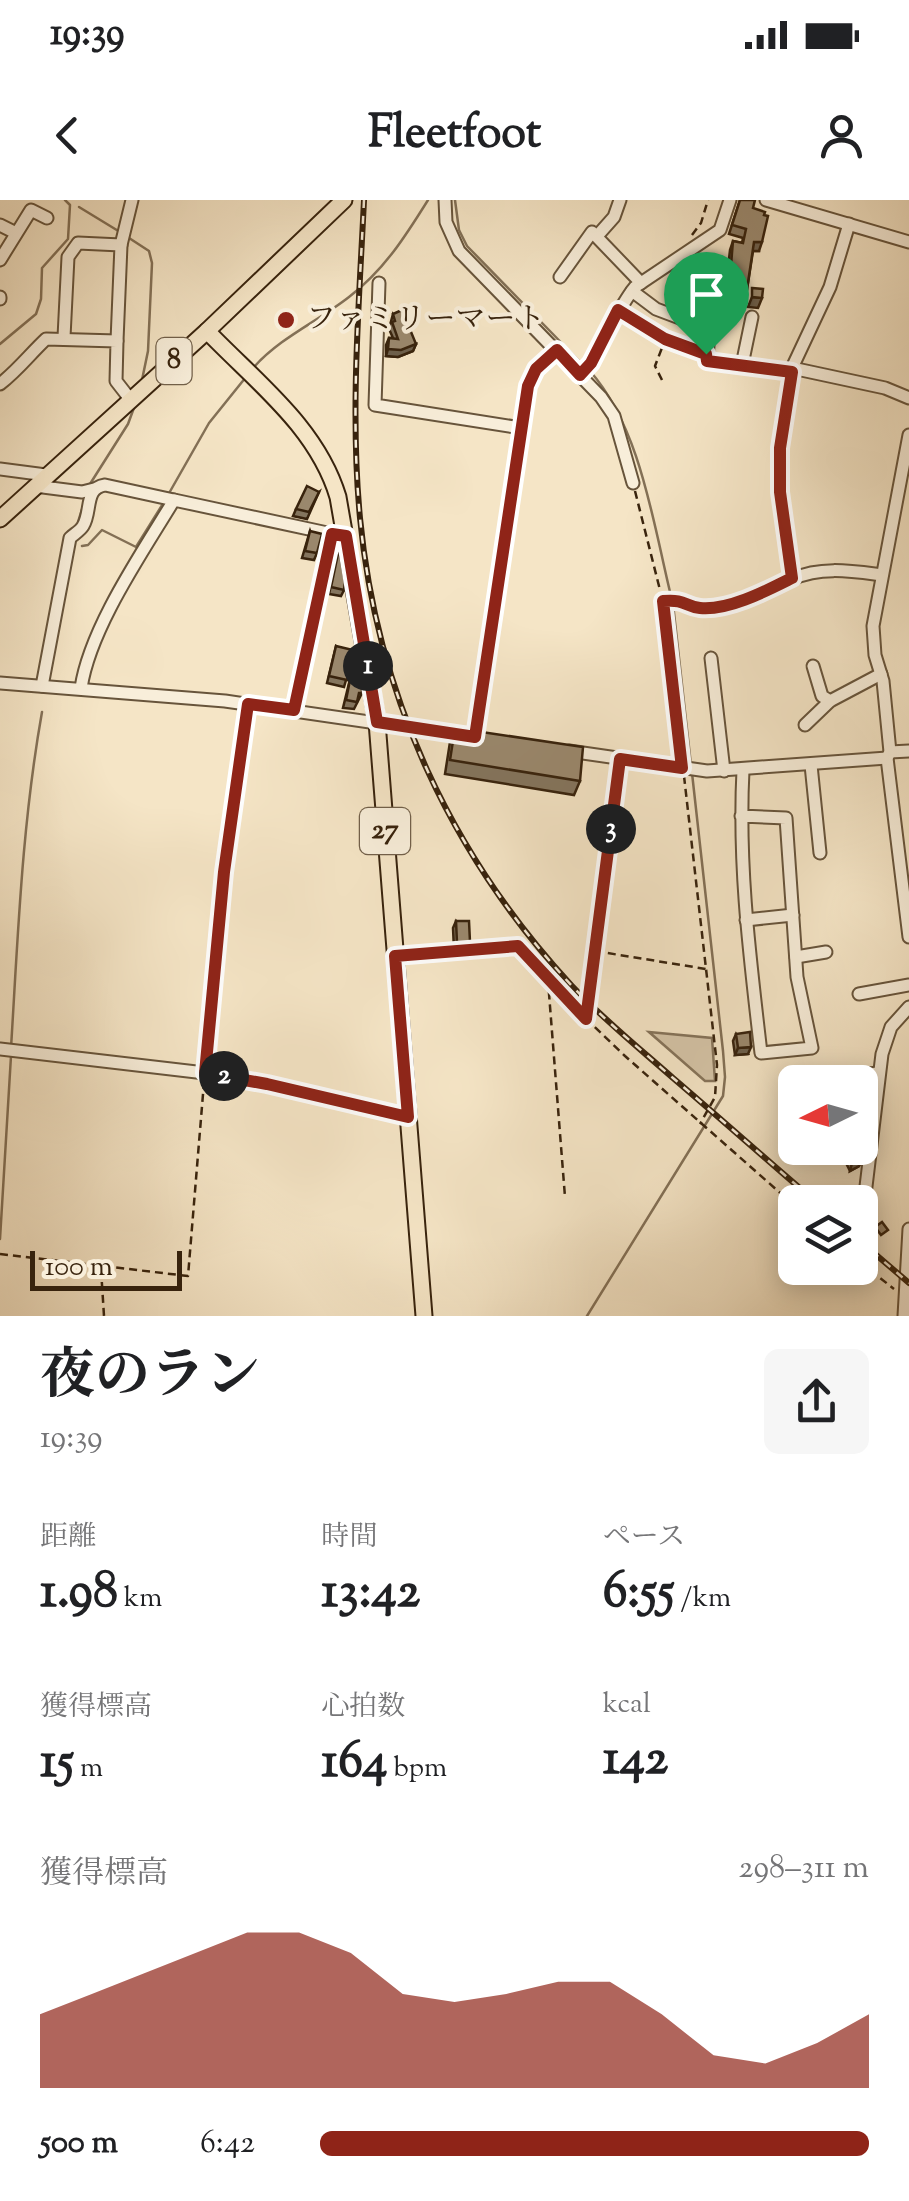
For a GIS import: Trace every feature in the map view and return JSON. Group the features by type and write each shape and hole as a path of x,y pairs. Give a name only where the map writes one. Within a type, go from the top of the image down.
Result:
{"main road":[{"name":"8","path":"3,512 207,331 344,200"},
{"name":"27","path":"207,331 299,423 322,456 335,484 339,535 377,722 424,1316"}],"street":[{"path":"130,399 116,381 123,237 132,200"},
{"path":"444,200 446,222 459,250 557,350 584,370 614,416 633,483"},
{"path":"598,235 614,216 620,200"},
{"path":"584,370 618,310 637,287 720,230 730,200"},
{"path":"766,200 909,242"},
{"path":"0,260 31,210 47,218"},
{"path":"792,578 780,492 780,463 792,370 830,287 848,224"},
{"path":"0,225 16,234"},
{"path":"560,277 592,232 656,308 710,329 707,361 792,370 885,388 909,398"},
{"path":"64,337 68,258 78,243 123,237"},
{"path":"379,283 375,405 522,428"},
{"path":"742,365 752,317"},
{"path":"0,384 24,365 46,339 117,341"},
{"path":"475,737 532,377 557,350"},
{"path":"909,435 873,641 902,826 909,936"},
{"path":"0,468 90,490 105,485 339,535 294,710"},
{"path":"42,686 70,538 84,526 90,490"},
{"path":"81,688 89,656 130,567 169,499"},
{"path":"663,601 682,599 699,608 729,603 805,573 836,570 882,575"},
{"path":"711,658 724,770"},
{"path":"813,666 822,696 830,701"},
{"path":"805,724 830,701 881,674"},
{"path":"0,683 248,704 493,740"},
{"path":"548,748 699,770 811,765 909,751"},
{"path":"811,765 820,853"},
{"path":"740,816 786,818 796,958 803,1016 812,1048 761,1053 746,920 740,816 743,770"},
{"path":"746,920 793,915"},
{"path":"796,958 826,952"},
{"path":"859,994 909,986"},
{"path":"878,1083 891,1026 909,1007"},
{"path":"5,1050 205,1073 408,1117"},
{"path":"904,1316 909,1229"}],"path":[{"path":"689,238 701,223 708,200"},
{"path":"618,310 665,339 706,354"},
{"path":"662,380 656,366 665,339"},
{"path":"633,483 663,601 718,1077 712,1106 700,1124"},
{"path":"1,1254 188,1276 222,891 248,704"},
{"path":"586,1019 620,759"},
{"path":"395,956 518,946 586,1019 778,1191"},
{"path":"594,951 706,969"},
{"path":"548,981 566,1197"},
{"path":"101,1268 104,1316"},
{"path":"878,1275 906,1294"}],"shaded area":[{"path":"649,1032 712,1038 715,1081 705,1081"}],"building":[{"path":"740,200 755,200 753,208 768,216 762,242 754,242 746,296 708,295 709,275 730,277 733,241 743,243 746,229 732,225"},
{"path":"752,288 763,289 762,298 752,297"},
{"path":"402,310 416,344 401,350 388,349 389,338 398,339 393,314"},
{"path":"307,486 319,492 309,512 296,509"},
{"path":"310,531 322,534 317,553 305,551"},
{"path":"339,549 345,582 344,590 331,587"},
{"path":"336,646 357,651 359,661 352,659 347,680 329,676"},
{"path":"351,675 362,678 362,693 357,702 346,700"},
{"path":"455,728 583,747 580,781 450,760"},
{"path":"456,921 469,921 470,942 457,943"},
{"path":"750,1032 751,1047 738,1048 736,1034"},
{"path":"882,1222 888,1230 881,1235 878,1225"}],"waterway":[{"path":"0,344 36,314 41,299 42,268 68,239 70,205 65,200"},
{"path":"254,367 362,287 393,252 428,200"},
{"path":"455,200 459,230 467,246 584,366"},
{"path":"79,207 120,232"},
{"path":"126,236 149,251 152,263 148,351 142,380"},
{"path":"590,371 622,420 633,448 671,596"},
{"path":"168,495 209,423 246,377"},
{"path":"90,484 128,424 135,405"},
{"path":"82,546 102,530 136,547 164,502"},
{"path":"78,522 83,506"},
{"path":"673,604 691,765"},
{"path":"11,1048 25,838 42,712"},
{"path":"587,1316 723,1096 723,1051 692,773"},
{"path":"0,1239 11,1056"}],"railway":[{"path":"364,200 356,399 360,518 383,648 427,770 490,883 572,986 796,1185"},
{"path":"878,1256 909,1283"}],"place":[{"name":"ファミリーマート","path":"286,320"}],"route":[{"path":"618,310 665,339 706,354 707,361 792,372 780,448 780,492 792,578 729,603 699,608 682,599 663,601 682,768 620,759 586,1019 518,946 395,956 408,1117 205,1073 224,872 248,704 294,710 332,534 346,536 377,722 475,737 528,386 536,369 557,350 580,375 591,363 618,310"}]}
